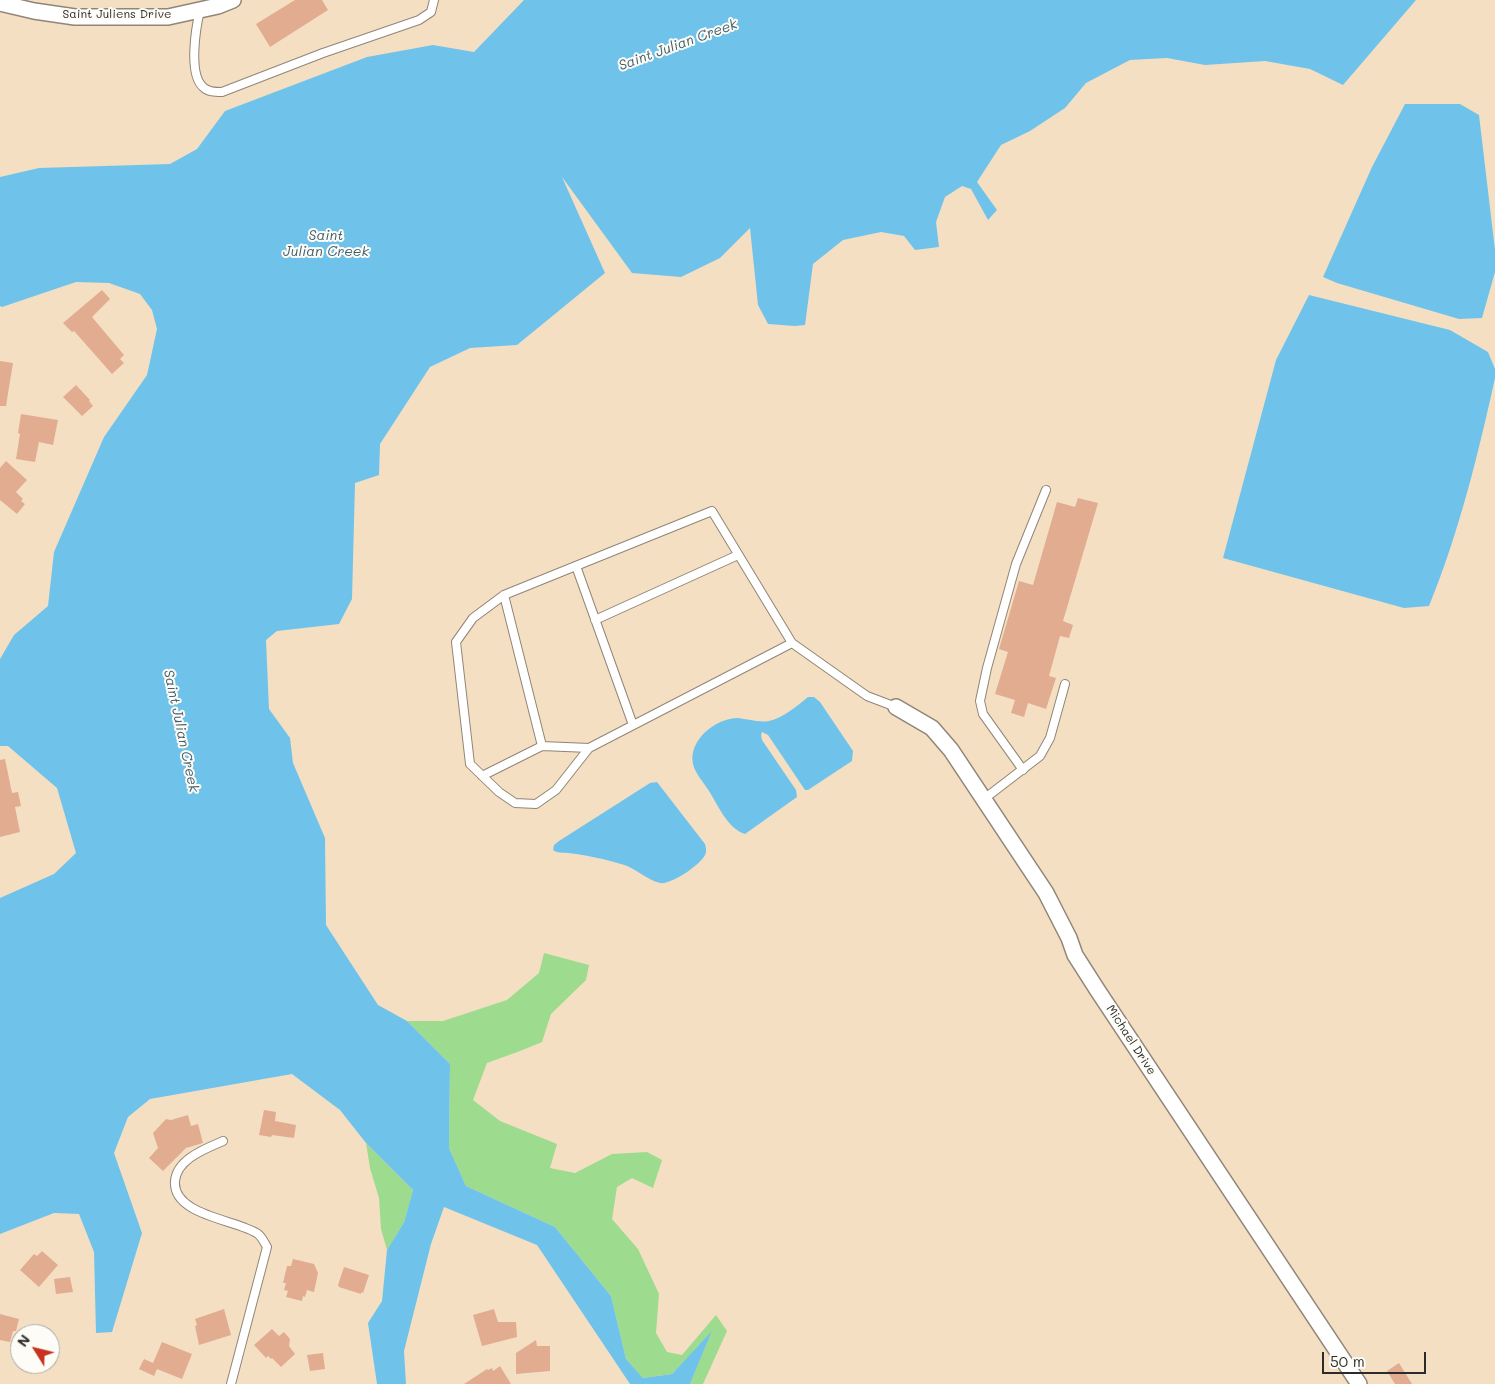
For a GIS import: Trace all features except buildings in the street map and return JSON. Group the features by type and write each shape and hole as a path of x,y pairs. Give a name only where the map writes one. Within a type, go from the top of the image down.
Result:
{"street":[{"name":"Saint Juliens Drive","path":"0,3 34,11 75,17 168,16 197,5 218,6 233,0"},
{"name":"Michael Drive","path":"896,707 932,728 951,750 1046,893 1084,970 1359,1384"}],"lane":[{"path":"197,5 195,55 198,80 206,90 222,92 323,53 419,20 430,12 434,0"},
{"path":"1023,770 983,714 980,701 987,668 1016,564 1046,490"},
{"path":"792,643 588,748 556,790 536,804 515,803 499,792 470,764 456,642 473,618 504,595 712,511 792,643 866,696 896,707"},
{"path":"595,620 738,555"},
{"path":"576,566 633,725"},
{"path":"504,595 542,746"},
{"path":"984,800 1040,756 1050,738 1065,684"},
{"path":"482,776 542,746 588,748"},
{"path":"223,1141 191,1157 176,1173 175,1186 182,1200 201,1213 249,1229 260,1235 267,1246 231,1384"}],"green space":[{"path":"544,953 589,965 586,980 551,1014 542,1042 487,1063 473,1100 500,1121 557,1144 550,1168 575,1173 612,1154 647,1152 662,1160 653,1188 632,1178 617,1187 612,1219 638,1249 659,1294 656,1333 667,1352 682,1355 716,1315 727,1331 703,1384 690,1384 711,1333 672,1374 643,1378 626,1359 611,1296 555,1227 466,1186 449,1148 450,1064 407,1021 443,1021 507,1000 539,973"},
{"path":"366,1143 413,1190 404,1222 387,1250 381,1229 379,1198 370,1168"}],"water":[{"name":"Saint Julian Creek","path":"524,0 1416,0 1343,85 1310,69 1265,61 1205,65 1167,58 1130,60 1086,83 1065,108 1030,131 1001,145 977,182 997,210 988,220 971,189 962,186 945,197 936,222 939,247 915,250 904,236 881,232 843,240 813,264 805,325 768,324 758,305 750,228 720,258 681,277 632,273 562,177 605,273 517,345 470,348 430,367 380,444 379,475 355,483 352,599 339,624 277,631 266,640 269,709 290,738 293,763 325,838 326,925 378,1005 407,1021 450,1064 449,1148 466,1186 555,1227 611,1296 626,1359 643,1378 672,1374 712,1331 690,1384 630,1384 537,1245 444,1207 431,1244 404,1351 406,1384 377,1384 368,1323 382,1301 387,1250 404,1222 413,1190 366,1143 340,1110 292,1074 150,1099 128,1117 114,1153 142,1233 112,1332 96,1333 94,1252 79,1214 54,1213 0,1234 0,898 54,874 76,853 57,788 8,746 0,746 0,659 14,635 48,606 54,552 104,437 147,375 157,329 152,310 140,294 109,283 76,282 2,307 0,306 0,177 39,168 170,164 197,149 225,111 367,57 433,45 474,52"},
{"path":"1405,104 1460,104 1479,115 1495,250 1495,272 1482,318 1459,319 1337,283 1323,277 1372,167"},
{"path":"1309,295 1450,330 1488,352 1495,369 1489,407 1467,494 1450,550 1429,606 1404,608 1223,558 1276,360"},
{"path":"808,697 814,697 820,702 853,751 852,761 808,790 805,790 768,735 762,732 762,740 796,790 797,797 745,834 733,827 724,816 696,771 693,764 695,747 705,732 721,722 738,718 769,721 795,708"},
{"path":"657,782 705,844 705,855 685,874 671,881 660,883 621,864 553,850 554,845 559,841 650,783"}]}
